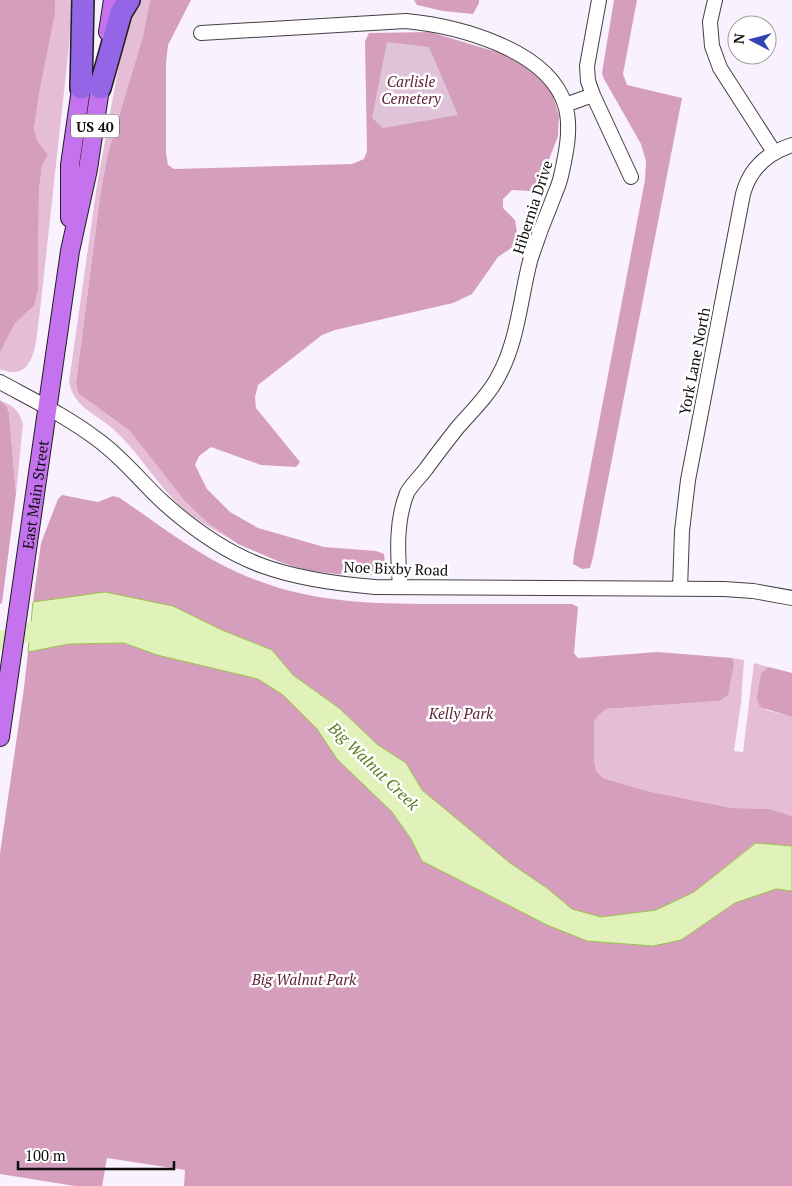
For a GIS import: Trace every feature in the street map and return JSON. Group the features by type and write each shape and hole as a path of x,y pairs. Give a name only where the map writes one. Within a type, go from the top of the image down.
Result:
{"highway":[{"path":"83,0 91,88"},
{"path":"91,88 121,14 129,0"}],"main road":[{"name":"East Main Street","path":"0,737 70,251 88,169 94,0"},
{"name":"East Main Street","path":"91,88 113,0"}],"street":[{"path":"598,0 587,66 588,81 631,177"},
{"path":"715,0 710,22 712,46 720,68 774,152 792,145"},
{"name":"Hibernia Drive","path":"201,33 406,21 431,24 457,30 509,49 527,58 551,79 565,105 567,137 561,179 530,262 518,322 507,360 488,394 458,427 408,492 399,533 400,587"},
{"path":"565,105 593,95"},
{"name":"York Lane North","path":"680,589 682,531 688,480 743,194 754,170 774,152"},
{"name":"Noe Bixby Road","path":"0,382 65,417 100,441 145,486 187,522 246,558 271,569 350,585 752,591 792,598"}],"shaded area":[{"path":"55,0 74,0 40,311 33,355 22,370 12,372 0,369 0,353 15,323 34,306 38,291 39,190 42,166 48,155 37,140 34,128 55,14"},
{"path":"136,0 150,0 143,36 108,153 101,189 76,383 79,393 130,431 208,523 238,544 201,522 180,506 121,437 80,403 75,397 69,382 97,185 125,31"},
{"path":"1,401 15,409 20,415 23,424 16,494 9,413"},
{"path":"732,658 744,660 741,703 734,751 743,752 754,663 769,667 761,673 766,710 792,717 792,816 770,809 734,808 647,791 603,778 596,771 594,759 594,721 606,709 719,701 734,663"}],"green space":[{"path":"0,0 55,0 55,14 34,128 37,140 48,155 42,166 39,190 38,291 34,306 15,323 0,353"},
{"path":"150,0 191,0 168,45 166,63 166,153 168,165 174,169 352,164 364,159 367,151 365,41 369,33 430,32 500,53 539,73 551,89 559,116 558,136 539,186 531,191 512,190 503,199 503,208 515,220 517,233 514,246 498,257 472,294 453,303 335,330 322,335 258,385 255,397 256,408 300,462 296,467 261,465 211,447 199,456 195,465 207,489 230,512 258,528 324,547 376,551 384,554 385,565 379,575 336,574 305,570 280,562 238,544 208,523 185,501 130,431 78,393 76,383 101,189 108,153 143,36"},
{"path":"414,0 479,0 479,3 473,14 443,11 417,5"},
{"path":"614,0 637,0 623,74 627,85 682,98 593,557 590,568 582,569 573,564 574,554 645,180 646,161 641,144 602,73"},
{"name":"Carlisle Cemetery","path":"387,42 429,47 458,115 383,128 372,118"},
{"path":"0,400 6,406 9,413 16,494 2,603 0,604"},
{"name":"Kelly Park","path":"62,495 98,502 113,496 120,498 208,557 239,573 290,591 341,600 367,602 572,604 578,607 574,653 578,658 658,652 732,658 734,663 728,695 719,701 606,709 594,721 594,759 596,771 603,778 647,791 733,808 770,809 792,816 792,846 755,843 694,892 656,910 601,917 572,909 547,888 510,863 422,790 406,763 378,745 339,708 293,675 272,650 222,630 105,592 33,602 41,543 58,499"},
{"name":"Big Walnut Park","path":"124,643 157,655 258,679 283,695 317,729 337,759 392,812 411,839 422,861 547,925 681,940 735,903 776,889 792,891 792,1186 184,1186 185,1170 107,1158 102,1186 75,1186 0,1174 0,853 28,652 69,644"},
{"path":"769,667 792,673 792,717 760,707 757,699 761,673"}],"water":[{"path":"105,592 173,606 222,630 272,650 293,675 339,708 378,745 406,763 422,790 510,863 547,888 572,909 601,917 656,910 694,892 756,843 792,846 792,891 776,889 735,903 681,940 653,946 587,941 547,925 422,861 411,839 392,812 337,759 317,729 283,695 258,679 157,655 124,643 69,644 28,652 33,602"}],"waterway":[{"name":"Big Walnut Creek","path":"0,641 54,626"}]}
